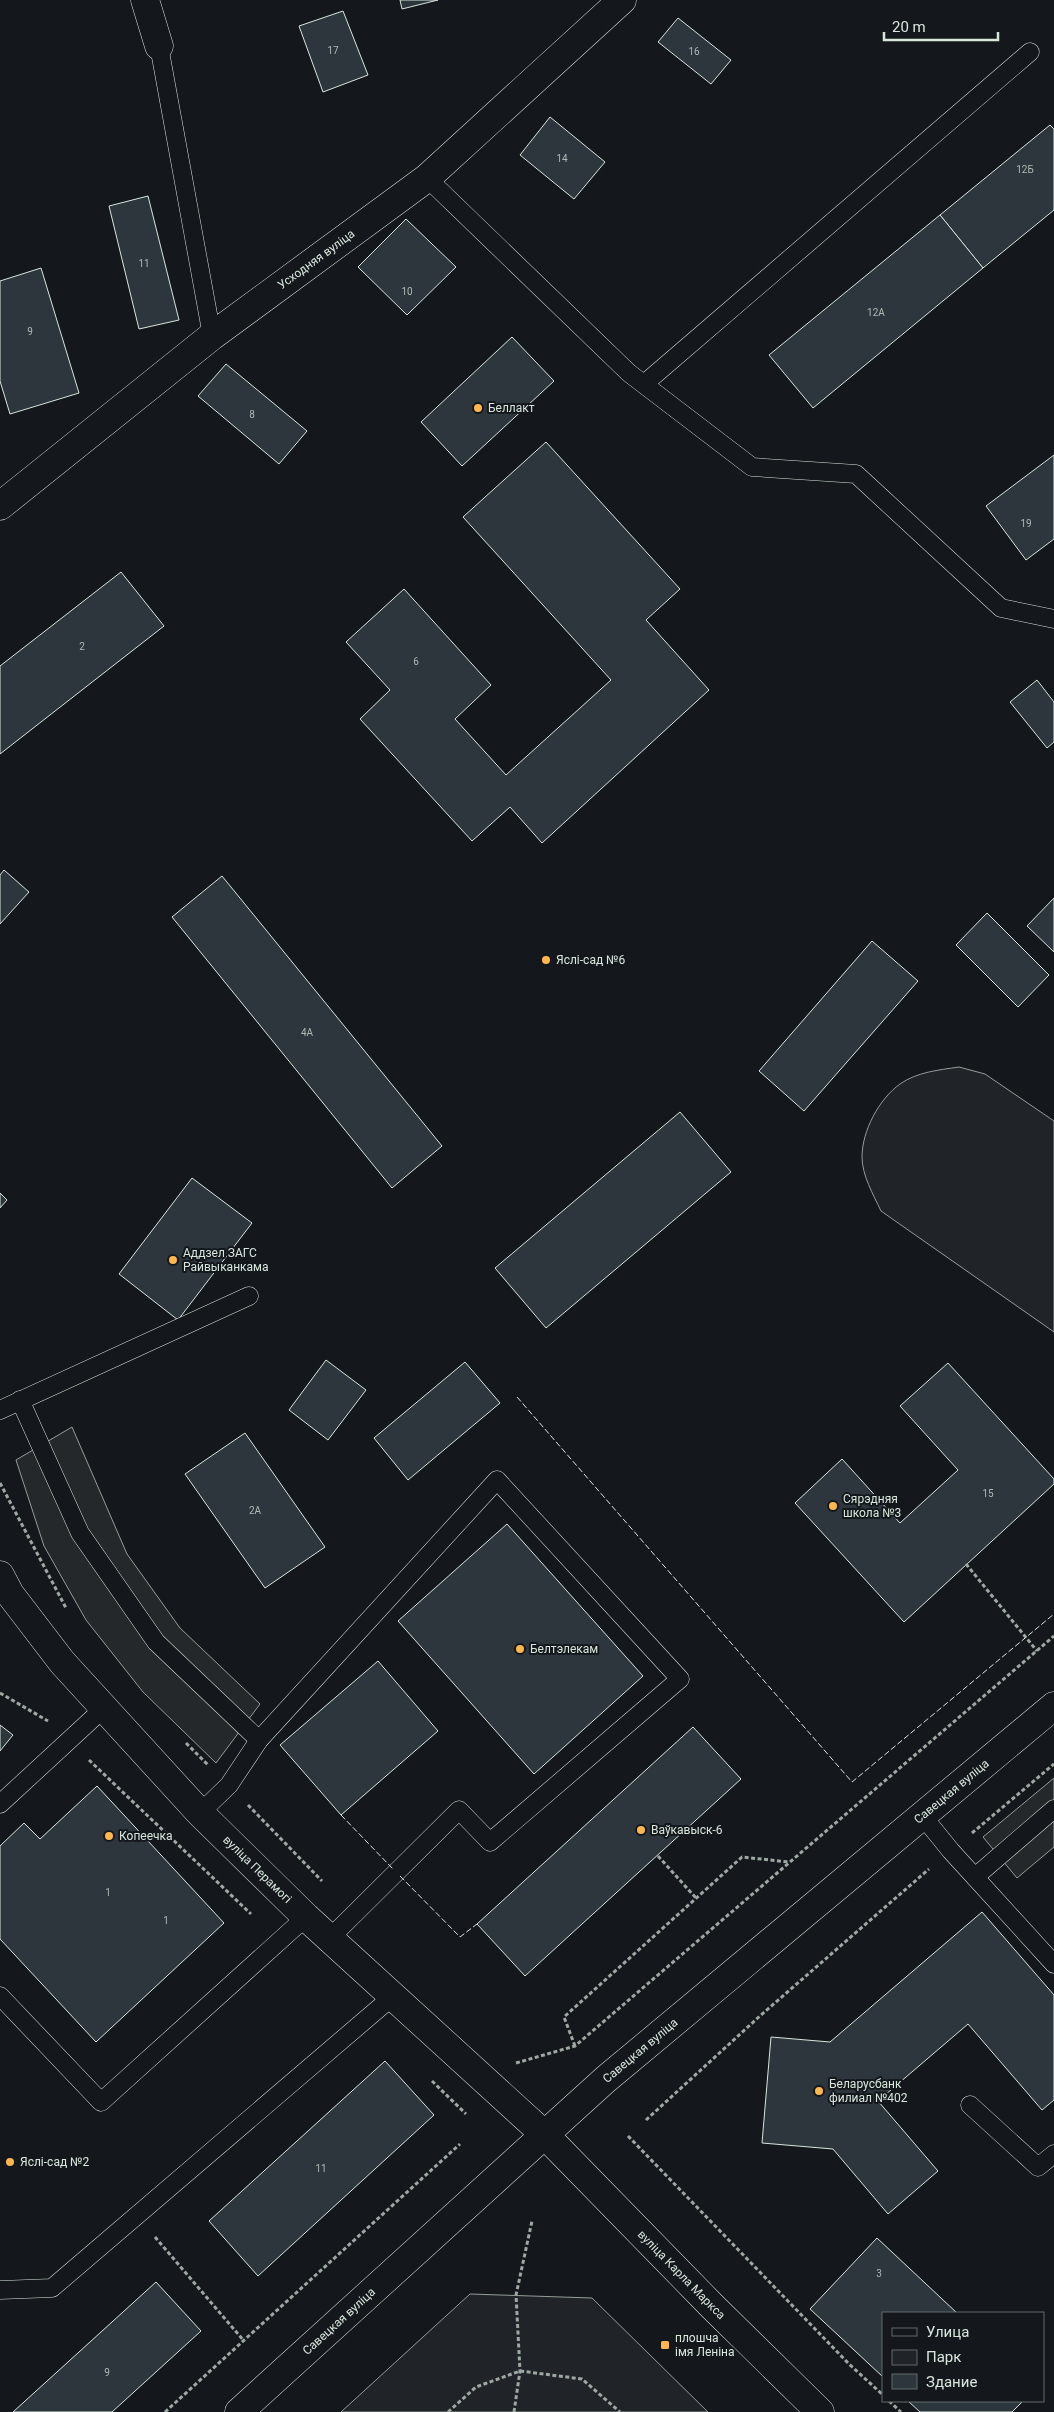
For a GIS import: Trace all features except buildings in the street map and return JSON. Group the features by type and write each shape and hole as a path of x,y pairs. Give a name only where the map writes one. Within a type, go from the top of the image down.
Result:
{"main road":[{"path":"145,0 160,46"},
{"name":"Усходняя вуліца","path":"0,506 212,336 427,178 622,0"},
{"name":"вуліца Перамогі","path":"0,1575 10,1594 45,1639 104,1708 200,1813 306,1918 545,2135"},
{"name":"Савецкая вуліца","path":"239,2412 606,2079 921,1814 1054,1706"},
{"name":"вуліца Карла Маркса","path":"545,2135 712,2306 820,2412"}],"lane":[{"path":"160,46 212,336"},
{"path":"644,384 1030,52"},
{"path":"427,178 629,373 752,467 856,474 1001,608 1054,619"},
{"path":"0,1410 249,1296"},
{"path":"20,1400 80,1533 156,1642 259,1740"},
{"path":"200,1813 229,1785 259,1740 497,1480 680,1679 490,1842 460,1810 329,1939"},
{"path":"0,1804 104,1708"},
{"path":"974,1877 1054,1809"},
{"path":"921,1814 974,1877 1054,1964"},
{"path":"0,1996 101,2102 306,1918"},
{"path":"0,2290 52,2288 392,1997"},
{"path":"970,2106 1038,2167 1054,2154"}],"path":[{"path":"966,1564 1037,1650"},
{"path":"516,2063 575,2046 1054,1636"},
{"path":"646,2120 761,2015 1054,1764"},
{"path":"658,1856 696,1898"},
{"path":"575,2046 564,2017 742,1857 790,1862"},
{"path":"628,2136 849,2364 882,2394"},
{"path":"166,2412 460,2144"},
{"path":"137,2216 244,2341"},
{"path":"514,2412 520,2371 516,2295 532,2221"},
{"path":"448,2412 476,2387 520,2371 582,2380 620,2412"},
{"path":"890,2402 901,2412"}],"green space":[{"path":"959,1067 985,1074 1054,1121 1054,1332 881,1211 866,1178 862,1164 865,1137 873,1116 885,1098 900,1084 914,1077 928,1072"},
{"path":"470,2294 592,2298 708,2412 341,2412"}],"shaded area":[{"path":"72,1427 127,1554 180,1628 260,1704 216,1763 143,1692 86,1620 44,1546 16,1460"},
{"path":"1054,1778 1054,1847 1017,1878 983,1837"}],"fence":[{"path":"517,1397 852,1782 1054,1614"},
{"path":"341,1815 393,1869"},
{"path":"400,1876 460,1937 477,1924"}],"place":[{"name":"Беллакт","path":"478,408"},
{"name":"Яслі-сад №6","path":"546,960"},
{"name":"Аддзел ЗАГС Райвыканкама","path":"173,1260"},
{"name":"Сярэдняя школа №3","path":"833,1506"},
{"name":"Белтэлекам","path":"520,1649"},
{"name":"Ваўкавыск-6","path":"641,1830"},
{"name":"Копеечка","path":"109,1836"},
{"name":"Беларусбанк филиал №402","path":"819,2091"},
{"name":"Яслі-сад №2","path":"10,2162"},
{"name":"плошча імя Леніна","path":"665,2345"}]}
